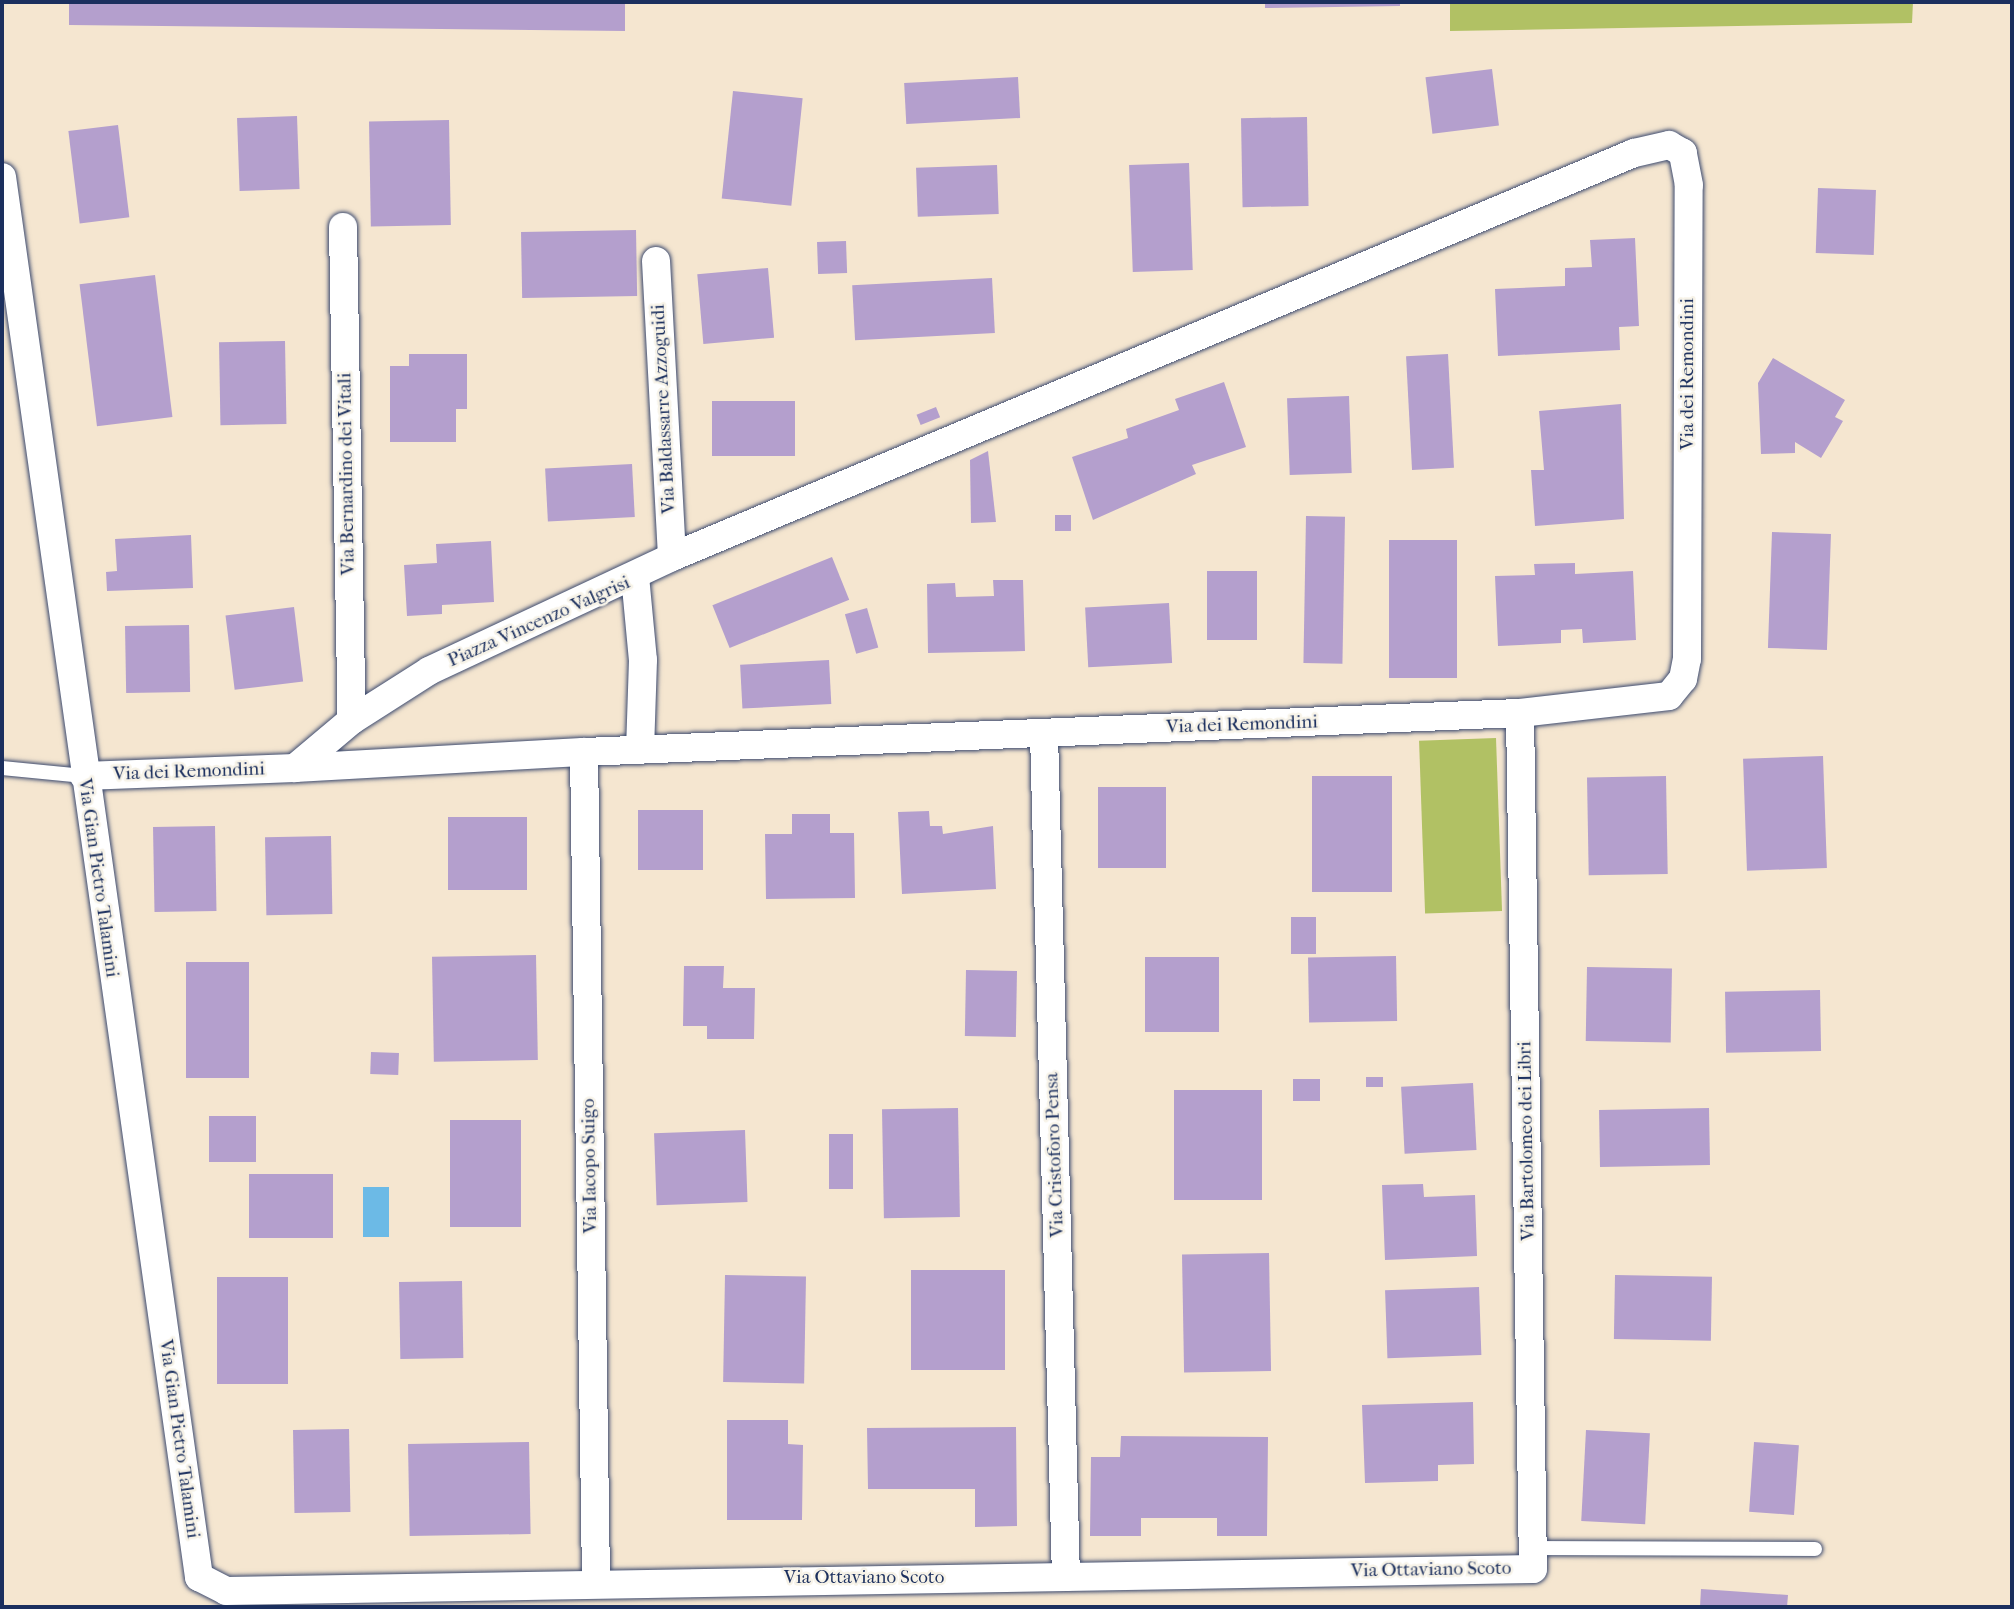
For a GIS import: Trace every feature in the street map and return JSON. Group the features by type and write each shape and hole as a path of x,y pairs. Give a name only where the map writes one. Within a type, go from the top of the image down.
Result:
{"street":[{"name":"Via dei Remondini","path":"635,576 672,558 1621,158 1669,145 1683,153 1689,185 1685,670 1677,689 1659,700 1520,713 640,750"},
{"name":"Via Gian Pietro Talamini","path":"2,177 5,225 198,1577"},
{"name":"Via Bernardino dei Vitali","path":"343,227 352,720"},
{"name":"Via Baldassarre Azzoguidi","path":"656,261 672,558"},
{"name":"Piazza Vincenzo Valgrisi","path":"295,768 352,720 429,671 635,576 643,660 640,750"},
{"name":"Via Bartolomeo dei Libri","path":"1520,713 1533,1558"},
{"name":"Via Cristoforo Pensa","path":"1044,733 1066,1577"},
{"path":"295,768 640,750"},
{"name":"Via Iacopo Suigo","path":"584,752 596,1580"},
{"name":"Via dei Remondini","path":"84,776 295,768"},
{"name":"Via Ottaviano Scoto","path":"198,1577 226,1591 596,1580 1066,1577 1533,1558"}],"lane":[{"path":"2,768 84,776"},
{"path":"1533,1558 1815,1549"}],"green space":[{"path":"1450,2 1913,2 1912,23 1450,31"},
{"path":"1496,738 1502,911 1425,914 1419,741"}],"water":[{"path":"363,1187 389,1187 389,1237 363,1237"}],"building":[{"path":"69,2 625,2 625,31 69,25"},
{"path":"1265,2 1400,2 1400,6 1265,8"},
{"path":"1492,69 1499,126 1432,134 1425,77"},
{"path":"1018,77 1020,118 906,124 904,83"},
{"path":"733,91 803,98 791,206 722,198"},
{"path":"297,116 300,189 240,191 237,118"},
{"path":"1307,117 1309,206 1243,207 1241,118"},
{"path":"449,120 451,225 371,226 369,121"},
{"path":"118,125 129,217 80,223 68,131"},
{"path":"1189,163 1193,270 1133,272 1129,165"},
{"path":"997,165 999,214 918,217 916,168"},
{"path":"1818,188 1876,190 1874,255 1816,253"},
{"path":"636,230 637,296 522,298 521,232"},
{"path":"1635,238 1639,326 1619,327 1620,350 1498,356 1495,289 1565,286 1565,268 1592,267 1590,240"},
{"path":"846,241 847,273 818,274 817,242"},
{"path":"768,268 774,338 703,344 697,274"},
{"path":"155,275 172,417 97,426 80,284"},
{"path":"992,278 995,333 855,340 852,285"},
{"path":"285,341 286,424 220,425 219,342"},
{"path":"409,354 467,354 467,409 456,409 456,442 390,442 390,366 409,366"},
{"path":"1448,354 1454,468 1412,470 1406,356"},
{"path":"1773,358 1845,400 1835,417 1843,421 1821,458 1795,442 1795,453 1761,454 1758,383"},
{"path":"1224,382 1246,447 1192,465 1196,474 1093,520 1072,457 1128,438 1126,429 1179,410 1175,399"},
{"path":"1349,396 1352,473 1290,475 1287,398"},
{"path":"712,401 795,401 795,456 712,456"},
{"path":"1621,404 1624,519 1535,526 1531,470 1544,470 1539,411"},
{"path":"936,407 940,417 921,425 917,415"},
{"path":"988,451 996,522 971,523 970,460"},
{"path":"632,464 635,517 548,521 545,469"},
{"path":"1055,515 1071,515 1071,531 1055,531"},
{"path":"1306,516 1345,517 1342,664 1303,663"},
{"path":"1772,532 1831,534 1827,650 1768,648"},
{"path":"191,535 193,588 107,591 106,572 117,571 115,539"},
{"path":"1389,540 1457,540 1457,678 1389,678"},
{"path":"491,541 494,602 442,605 442,614 407,616 404,565 437,563 436,544"},
{"path":"832,557 849,600 730,648 712,605"},
{"path":"1575,563 1575,574 1633,571 1636,640 1583,643 1582,629 1561,630 1561,643 1498,646 1495,576 1535,575 1534,564"},
{"path":"1207,571 1257,571 1257,640 1207,640"},
{"path":"993,580 1023,580 1025,651 928,653 927,584 955,583 956,597 994,596"},
{"path":"1169,603 1172,663 1088,667 1085,607"},
{"path":"294,607 303,681 235,690 226,615"},
{"path":"867,608 878,647 856,654 845,614"},
{"path":"189,625 190,692 126,693 125,626"},
{"path":"829,660 831,704 742,709 740,665"},
{"path":"1823,756 1827,868 1747,871 1743,759"},
{"path":"1312,776 1392,776 1392,892 1312,892"},
{"path":"1666,776 1668,874 1589,875 1587,777"},
{"path":"1098,787 1166,787 1166,868 1098,868"},
{"path":"638,810 703,810 703,870 638,870"},
{"path":"929,811 930,826 942,826 943,834 993,826 996,889 902,894 898,812"},
{"path":"792,814 830,814 830,833 854,833 855,898 766,899 765,834 792,834"},
{"path":"448,817 527,817 527,890 448,890"},
{"path":"215,826 216,911 154,912 153,827"},
{"path":"331,836 332,914 266,915 265,837"},
{"path":"1291,917 1316,917 1316,954 1291,954"},
{"path":"536,955 538,1060 434,1062 432,957"},
{"path":"1396,956 1397,1021 1309,1023 1308,958"},
{"path":"1145,957 1219,957 1219,1032 1145,1032"},
{"path":"186,962 249,962 249,1078 186,1078"},
{"path":"684,966 724,966 723,988 755,988 754,1039 707,1039 707,1026 683,1026"},
{"path":"1587,967 1672,968 1671,1042 1586,1041"},
{"path":"966,970 1017,971 1016,1037 965,1036"},
{"path":"1820,990 1821,1051 1726,1053 1725,992"},
{"path":"371,1052 399,1053 398,1075 370,1074"},
{"path":"1366,1077 1383,1077 1383,1087 1366,1087"},
{"path":"1293,1079 1320,1079 1320,1101 1293,1101"},
{"path":"1473,1083 1477,1150 1405,1154 1401,1087"},
{"path":"1174,1090 1262,1090 1262,1200 1174,1200"},
{"path":"958,1108 960,1217 884,1218 882,1109"},
{"path":"1709,1108 1710,1165 1600,1167 1599,1110"},
{"path":"209,1116 256,1116 256,1162 209,1162"},
{"path":"450,1120 521,1120 521,1227 450,1227"},
{"path":"745,1130 748,1202 657,1205 654,1133"},
{"path":"829,1134 853,1134 853,1189 829,1189"},
{"path":"249,1174 333,1174 333,1238 249,1238"},
{"path":"1423,1184 1424,1197 1475,1195 1477,1256 1385,1260 1382,1185"},
{"path":"1269,1253 1271,1371 1184,1373 1182,1255"},
{"path":"911,1270 1005,1270 1005,1370 911,1370"},
{"path":"725,1275 806,1276 804,1383 723,1382"},
{"path":"1615,1275 1712,1277 1711,1341 1614,1339"},
{"path":"217,1277 288,1277 288,1384 217,1384"},
{"path":"462,1281 463,1358 400,1359 399,1282"},
{"path":"1479,1287 1481,1355 1387,1358 1385,1290"},
{"path":"1473,1402 1474,1464 1438,1465 1438,1481 1365,1483 1362,1405"},
{"path":"727,1420 788,1420 788,1444 803,1445 802,1520 727,1520"},
{"path":"1016,1427 1017,1526 975,1527 975,1489 868,1489 867,1428"},
{"path":"349,1429 350,1512 294,1513 293,1430"},
{"path":"1586,1430 1650,1433 1645,1524 1581,1521"},
{"path":"1121,1436 1268,1437 1267,1536 1217,1536 1217,1518 1141,1518 1141,1536 1090,1536 1091,1457 1120,1457"},
{"path":"529,1442 531,1534 410,1536 408,1444"},
{"path":"1754,1442 1799,1445 1794,1515 1749,1512"},
{"path":"1701,1589 1788,1595 1787,1607 1700,1607"}]}
